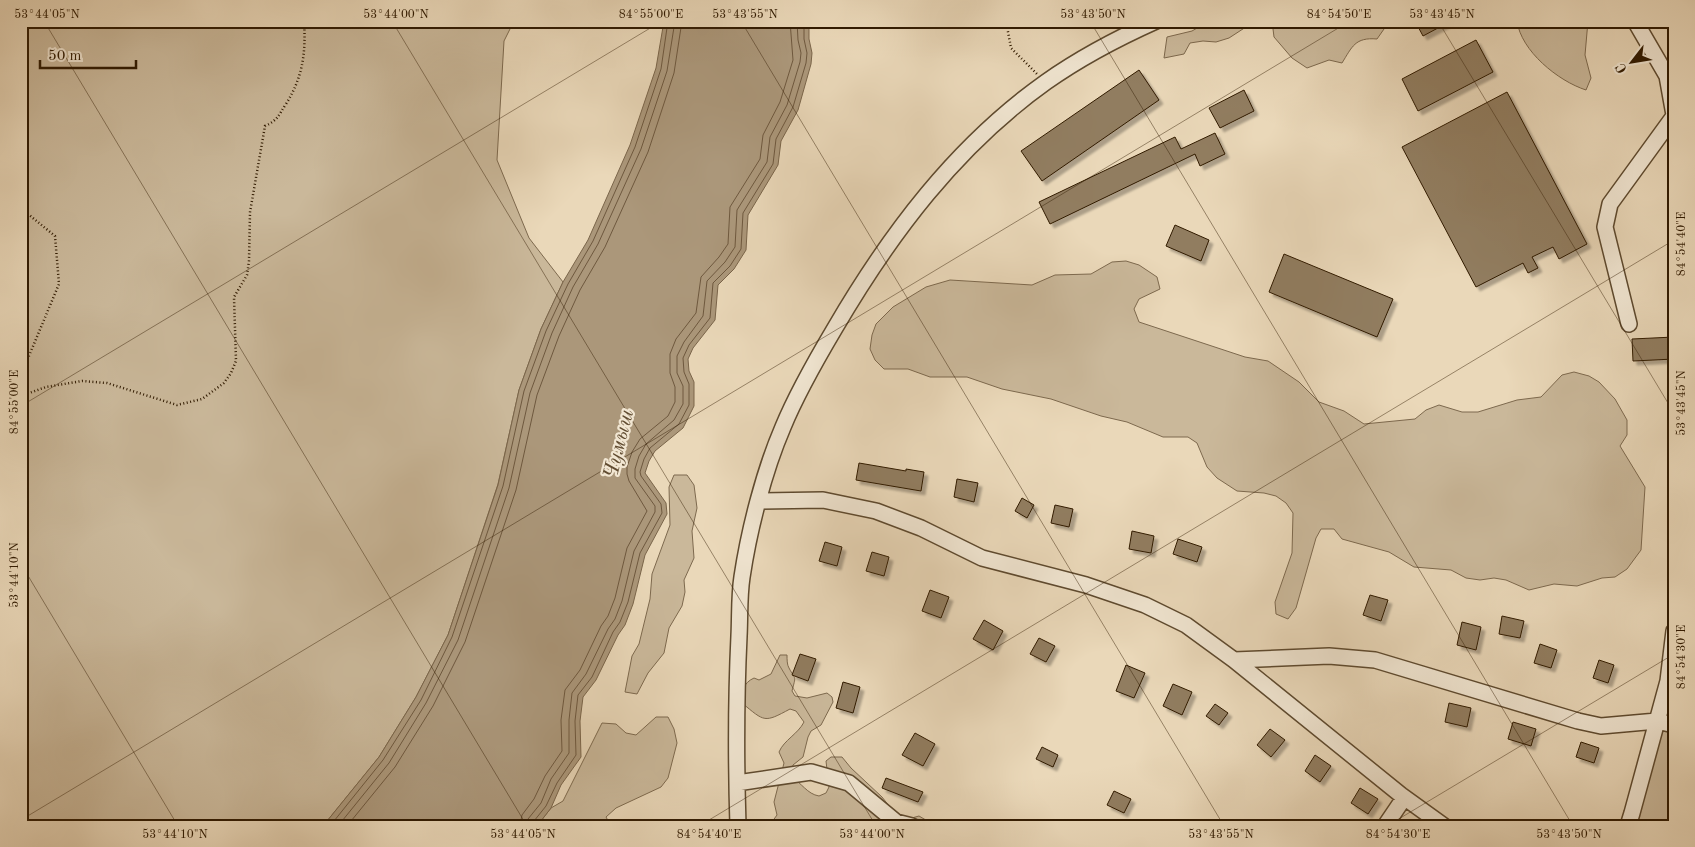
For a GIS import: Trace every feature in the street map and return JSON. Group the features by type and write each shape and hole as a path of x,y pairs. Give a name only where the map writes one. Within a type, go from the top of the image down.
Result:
{"street":[{"path":"738,826 737,667 742,579 759,501 782,428 799,393 850,302 887,246 932,187 956,160 987,130 1045,82 1111,42 1156,21"},
{"path":"1629,324 1605,227 1610,204 1673,108 1667,76 1634,21"},
{"path":"759,501 823,500 876,511 921,528 982,558 1086,585 1145,605 1186,625 1234,660 1404,798 1444,826"},
{"path":"1633,824 1668,680 1674,631"},
{"path":"1234,660 1329,656 1375,660 1578,721 1601,726 1657,721 1674,725"},
{"path":"737,783 811,772 849,783 896,822 912,826"},
{"path":"1385,826 1404,798"}],"path":[{"path":"21,396 46,387 82,381 107,382 177,405 202,399 224,383 236,361 234,297 247,274 250,212 265,126 275,121 296,88 303,64 304,21"},
{"path":"1006,21 1011,48 1045,82"},
{"path":"21,211 28,214 56,236 59,284 21,375"}],"shaded area":[{"path":"21,21 514,21 504,41 497,160 529,238 563,282 541,329 519,390 498,484 448,635 416,697 379,757 323,826 21,826"},
{"path":"1209,21 1252,21 1229,38 1216,42 1190,43 1184,54 1164,58 1167,37 1192,31"},
{"path":"1272,21 1386,21 1384,29 1377,39 1359,41 1342,63 1329,60 1307,68 1292,58 1274,37"},
{"path":"1517,21 1588,21 1585,55 1591,78 1586,90 1564,80 1533,54 1520,32"},
{"path":"1126,261 1139,265 1157,277 1160,289 1139,299 1134,309 1139,322 1245,357 1268,361 1299,382 1319,402 1344,411 1364,424 1415,419 1426,410 1439,405 1462,412 1478,412 1517,400 1541,397 1562,375 1574,372 1589,376 1599,382 1615,399 1627,420 1627,435 1620,446 1645,487 1641,550 1627,569 1615,577 1602,578 1577,586 1554,584 1529,590 1506,580 1494,578 1480,580 1466,578 1451,570 1414,567 1389,552 1342,539 1334,529 1321,529 1316,538 1296,608 1288,619 1276,614 1275,602 1292,553 1293,513 1286,503 1276,496 1237,491 1217,478 1207,467 1197,443 1188,437 1163,437 1127,422 1101,416 1051,399 1002,389 967,377 930,377 908,369 884,369 875,360 870,349 876,324 893,307 926,287 950,280 1032,285 1055,275 1091,274 1112,262"},
{"path":"674,475 687,475 694,485 697,508 692,531 694,558 684,580 685,592 682,606 669,628 664,653 648,673 637,694 625,692 632,656 639,644 650,599 652,574 670,525 669,487"},
{"path":"780,655 787,655 788,665 795,678 792,691 795,696 807,698 827,693 832,697 833,702 821,725 811,731 803,757 793,765 791,777 811,793 819,796 826,793 829,787 826,761 831,757 842,757 882,797 901,821 919,816 936,826 769,826 777,815 774,802 784,763 779,752 804,722 796,711 790,709 775,717 760,717 742,703 742,695 745,685 750,680 754,678 759,680 771,674"},
{"path":"1674,682 1674,826 1628,826"},
{"path":"656,717 668,717 674,729 677,743 668,778 661,787 616,808 606,817 611,826 537,826 551,808 563,801 602,723 616,724 626,733 636,735"}],"water":[{"name":"Чумыш","path":"664,21 809,21 809,39 812,53 811,64 798,110 781,141 778,165 748,215 746,250 734,269 718,285 715,320 693,348 688,359 689,371 694,382 694,406 683,428 655,451 645,473 666,503 667,514 645,555 633,604 625,625 618,635 596,680 583,697 580,721 581,757 561,785 551,808 537,826 323,826 379,757 416,697 448,635 498,485 519,390 541,329 563,282 588,240 630,145 656,68"}],"building":[{"path":"1415,21 1451,21 1423,36"},
{"path":"1476,40 1493,72 1418,111 1402,79"},
{"path":"1139,70 1159,100 1042,181 1021,151"},
{"path":"1244,90 1254,111 1220,128 1209,108"},
{"path":"1507,92 1587,244 1559,259 1553,247 1532,257 1538,268 1528,273 1523,263 1476,287 1402,147"},
{"path":"1215,133 1225,154 1200,166 1195,154 1050,224 1039,202 1175,137 1181,149"},
{"path":"1175,225 1209,240 1201,261 1166,246"},
{"path":"1284,254 1393,299 1377,337 1269,292"},
{"path":"1674,337 1674,359 1633,361 1632,339"},
{"path":"859,463 924,472 921,491 856,480"},
{"path":"957,479 978,483 974,502 954,497"},
{"path":"1022,498 1034,505 1027,518 1015,511"},
{"path":"1055,505 1073,509 1069,527 1051,523"},
{"path":"1132,531 1154,536 1151,553 1129,549"},
{"path":"1178,539 1202,547 1197,562 1173,554"},
{"path":"825,542 842,547 837,566 819,561"},
{"path":"872,552 889,557 884,576 866,571"},
{"path":"930,590 949,597 941,618 922,611"},
{"path":"1370,595 1388,600 1381,621 1363,615"},
{"path":"1502,616 1524,621 1520,638 1499,634"},
{"path":"984,620 1003,631 993,650 973,639"},
{"path":"1462,622 1481,627 1476,650 1457,645"},
{"path":"1039,638 1055,646 1046,662 1030,654"},
{"path":"1540,644 1557,650 1551,668 1534,663"},
{"path":"800,654 816,659 808,681 792,675"},
{"path":"1599,660 1614,665 1608,683 1593,678"},
{"path":"1126,665 1145,673 1134,698 1116,691"},
{"path":"843,682 860,687 853,713 836,708"},
{"path":"1173,684 1192,692 1182,715 1163,706"},
{"path":"1449,703 1471,708 1467,727 1445,722"},
{"path":"1215,704 1228,713 1219,725 1206,716"},
{"path":"1513,722 1536,729 1531,746 1508,739"},
{"path":"1270,729 1285,740 1271,757 1257,745"},
{"path":"915,733 935,744 923,766 902,755"},
{"path":"1581,742 1599,748 1594,763 1576,757"},
{"path":"1042,747 1058,755 1053,767 1036,759"},
{"path":"1315,755 1331,766 1320,782 1305,771"},
{"path":"886,778 923,792 918,802 882,788"},
{"path":"1360,788 1378,799 1368,814 1351,803"},
{"path":"1114,791 1131,799 1124,813 1107,805"}]}
